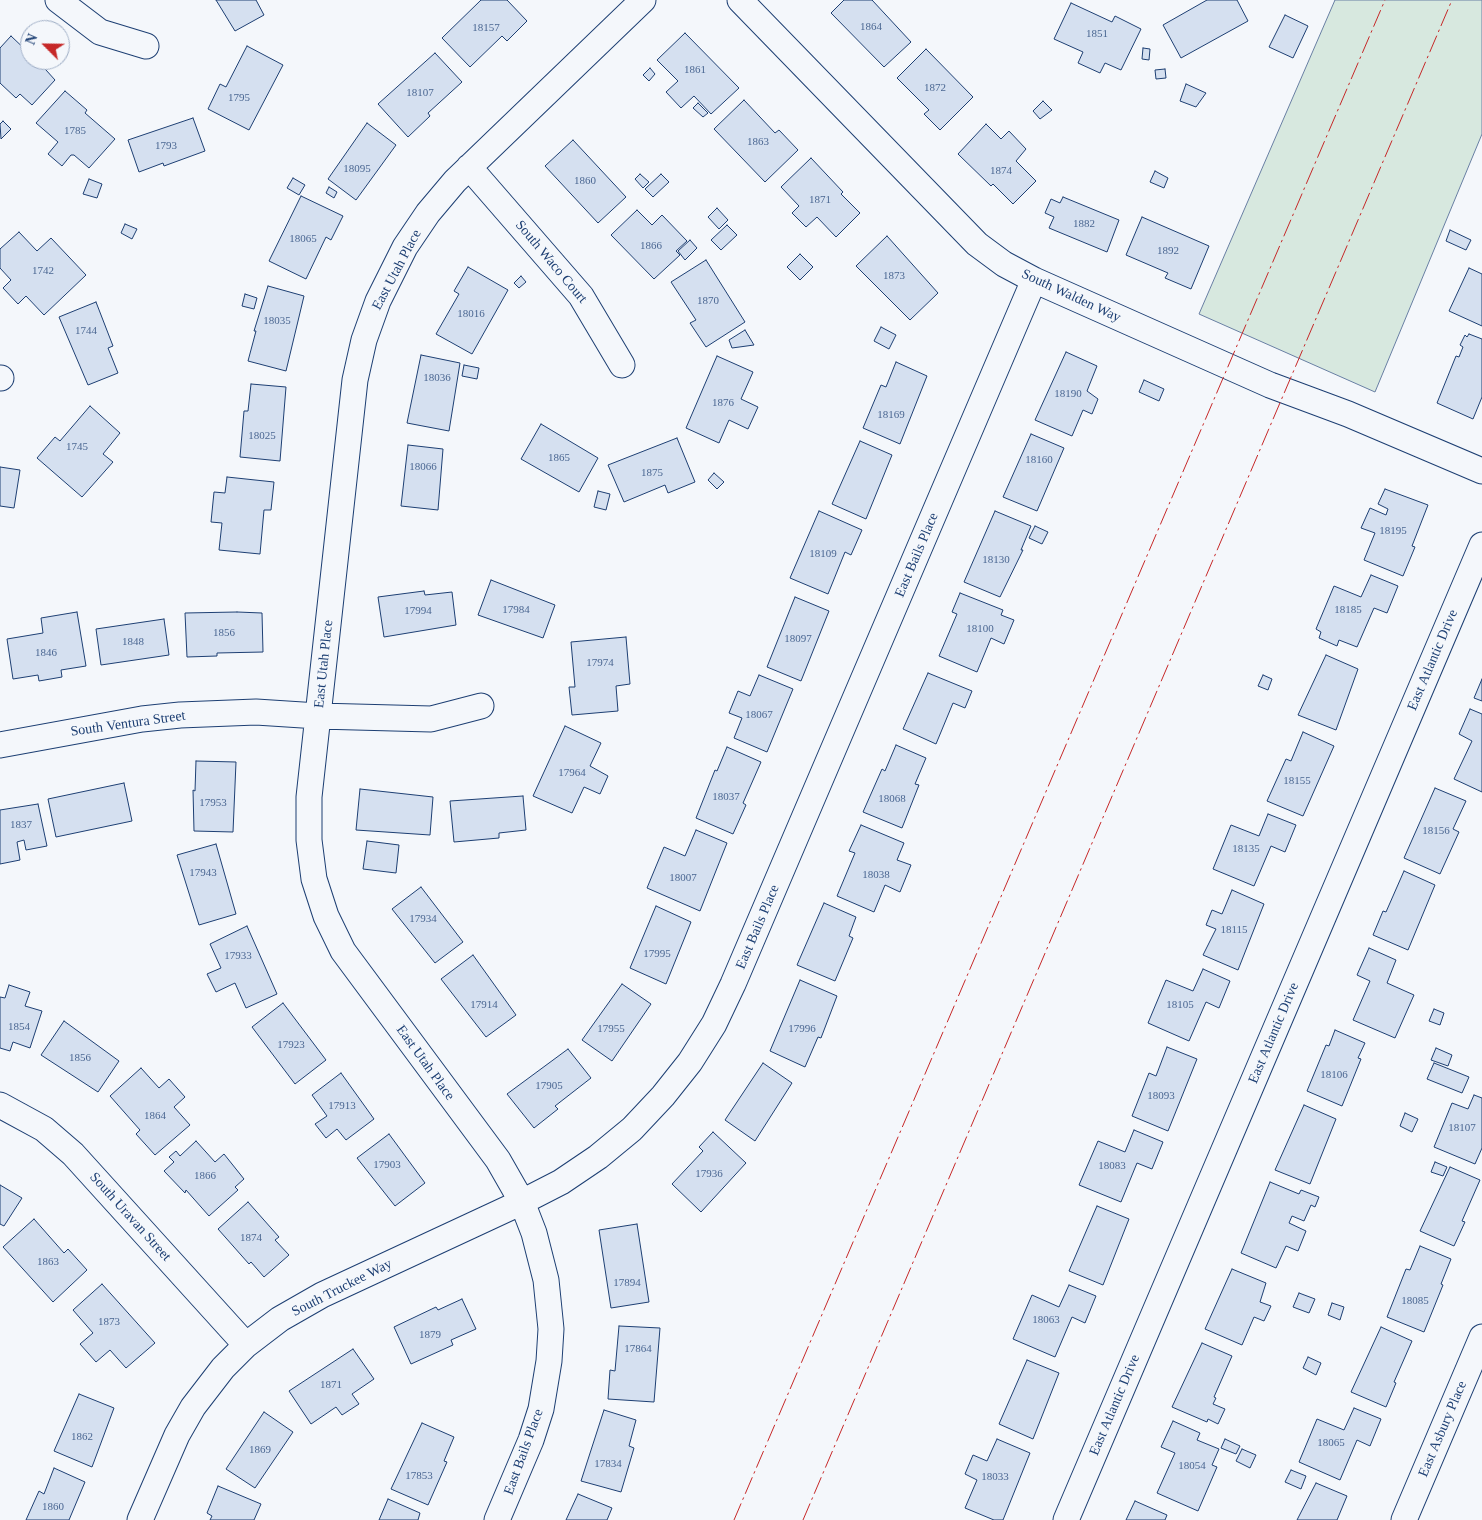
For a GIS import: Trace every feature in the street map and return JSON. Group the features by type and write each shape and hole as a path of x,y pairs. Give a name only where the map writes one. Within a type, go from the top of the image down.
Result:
{"street":[{"path":"58,0 100,32 146,46"},
{"name":"East Utah Place","path":"522,1202 498,1160 343,951 326,916 314,879 308,840 309,797 355,380 364,340 378,302 405,247 428,213 470,167 643,0"},
{"name":"South Walden Way","path":"740,0 976,244 1004,264 1034,280 1270,385 1348,414 1482,471"},
{"name":"South Waco Court","path":"470,167 581,296 622,365"},
{"name":"East Bails Place","path":"497,1520 531,1440 541,1409 549,1361 551,1329 546,1280 534,1233 522,1202 561,1182 598,1157 632,1129 663,1096 690,1062 714,1024 737,975 1034,280"},
{"name":"East Atlantic Drive","path":"1066,1520 1482,545"},
{"name":"East Utah Place","path":"318,716 430,719 482,706"},
{"name":"South Ventura Street","path":"0,745 142,719 180,714 256,712 318,716"},
{"name":"South Uravan Street","path":"0,1105 44,1129 74,1154 246,1345"},
{"name":"South Truckee Way","path":"140,1520 177,1435 193,1407 223,1368 246,1345 280,1319 322,1295 522,1202"},
{"name":"East Asbury Place","path":"1404,1520 1482,1337"}],"shaded area":[{"path":"1335,0 1482,0 1482,134 1375,392 1199,314"}],"building":[{"path":"216,0 256,0 264,15 235,31"},
{"path":"481,0 507,0 527,21 507,41 502,36 470,67 442,38"},
{"path":"844,0 872,0 911,42 884,67 831,13"},
{"path":"1207,0 1237,0 1248,21 1181,58 1163,25"},
{"path":"1071,3 1112,22 1115,16 1141,29 1121,70 1105,63 1100,73 1078,63 1083,52 1054,39"},
{"path":"1285,15 1308,26 1293,58 1269,47"},
{"path":"685,33 739,88 711,114 694,96 681,108 666,92 678,81 657,60"},
{"path":"11,36 20,45 20,70 46,70 55,80 32,105 20,94 16,98 0,83 0,48"},
{"path":"247,46 283,65 249,130 208,109 220,84 226,87"},
{"path":"1143,48 1150,49 1149,60 1142,59"},
{"path":"926,49 973,97 940,130 924,114 929,110 897,78"},
{"path":"435,53 462,82 428,113 430,116 408,137 378,104"},
{"path":"650,68 655,74 649,81 643,75"},
{"path":"1165,69 1166,78 1156,79 1155,70"},
{"path":"1186,84 1206,93 1196,107 1180,101"},
{"path":"65,91 87,110 85,113 115,139 89,168 74,155 71,155 62,166 48,154 58,142 36,123"},
{"path":"744,100 775,133 779,130 798,150 765,182 714,129"},
{"path":"1043,101 1052,110 1040,119 1033,111"},
{"path":"698,103 708,113 703,117 693,108"},
{"path":"193,118 205,151 164,166 163,163 139,172 128,140"},
{"path":"3,121 11,129 1,139 0,124"},
{"path":"367,123 396,145 356,200 328,179"},
{"path":"986,124 1001,139 1009,131 1026,149 1016,161 1036,181 1013,204 958,154"},
{"path":"573,140 626,197 598,223 545,166"},
{"path":"811,158 843,192 841,194 860,213 836,237 817,217 806,227 792,213 799,206 781,187"},
{"path":"1155,171 1168,178 1164,188 1150,182"},
{"path":"640,174 649,182 643,188 635,179"},
{"path":"661,174 669,182 653,197 645,189"},
{"path":"293,178 305,185 299,195 287,188"},
{"path":"89,179 102,184 97,198 83,194"},
{"path":"329,187 337,192 334,198 326,193"},
{"path":"301,196 343,216 331,240 326,237 306,279 269,261"},
{"path":"1063,197 1119,220 1107,252 1049,228 1054,217 1045,213 1051,199 1060,203"},
{"path":"717,208 728,220 719,229 708,217"},
{"path":"637,210 652,225 662,215 687,241 676,251 680,255 654,279 611,235"},
{"path":"1142,217 1209,246 1191,289 1165,278 1168,273 1126,255"},
{"path":"125,224 137,229 132,239 121,233"},
{"path":"727,225 737,235 721,250 711,240"},
{"path":"1450,230 1471,240 1466,250 1446,241"},
{"path":"19,232 37,251 51,238 86,275 44,315 26,296 18,304 3,288 11,280 0,268 0,249"},
{"path":"887,236 938,293 910,320 856,266"},
{"path":"690,240 697,248 685,260 678,251"},
{"path":"800,254 813,267 800,280 787,267"},
{"path":"706,260 745,322 706,347 690,323 696,320 671,282"},
{"path":"468,267 508,290 472,354 436,334 459,294 454,291"},
{"path":"1469,268 1482,274 1482,326 1449,311"},
{"path":"521,276 526,282 519,288 514,283"},
{"path":"268,286 304,296 286,371 248,361 256,331 254,331"},
{"path":"245,294 257,298 254,309 242,306"},
{"path":"96,302 113,346 108,348 118,373 88,385 59,317"},
{"path":"881,327 896,335 889,349 874,341"},
{"path":"745,330 754,345 732,348 729,340"},
{"path":"1469,334 1482,339 1482,397 1473,419 1437,403 1456,356 1459,357 1463,347 1460,345 1465,335 1467,337"},
{"path":"1066,352 1097,366 1087,391 1098,399 1092,414 1083,410 1072,436 1035,420"},
{"path":"421,355 460,363 449,431 407,423"},
{"path":"717,356 753,372 741,399 758,407 748,429 729,420 719,443 686,428"},
{"path":"896,362 927,376 900,444 863,428 881,385 886,387"},
{"path":"464,365 479,368 477,379 462,376"},
{"path":"1144,380 1164,389 1159,401 1139,392"},
{"path":"251,384 286,387 280,461 240,457 244,411 248,411"},
{"path":"90,406 120,433 103,454 113,462 82,497 37,458 55,437 60,441"},
{"path":"541,424 598,458 579,492 521,459"},
{"path":"1031,434 1064,448 1037,511 1003,497"},
{"path":"677,438 695,482 668,493 665,485 624,502 608,465"},
{"path":"860,441 892,455 866,519 832,504"},
{"path":"408,445 443,449 438,510 401,506"},
{"path":"0,467 20,470 14,508 0,506"},
{"path":"714,473 724,482 717,489 708,480"},
{"path":"227,477 274,482 271,510 264,510 260,554 219,550 222,523 211,522 214,492 225,493"},
{"path":"1385,489 1428,505 1412,546 1415,547 1403,576 1364,560 1375,533 1361,528 1370,508 1386,515 1388,509 1378,504"},
{"path":"598,491 610,494 606,510 594,507"},
{"path":"819,511 862,530 851,555 845,552 828,594 790,578"},
{"path":"995,511 1031,526 1021,550 1023,550 1000,597 964,582"},
{"path":"1035,526 1048,532 1042,544 1029,538"},
{"path":"1371,575 1398,586 1387,613 1374,608 1357,647 1339,640 1337,646 1319,638 1321,632 1316,629 1334,586 1361,597"},
{"path":"491,580 555,605 543,638 478,615"},
{"path":"424,591 425,595 452,592 456,625 384,637 378,597"},
{"path":"960,593 1003,610 1001,615 1014,620 1004,644 991,638 977,672 939,656 957,614 952,612"},
{"path":"795,597 829,611 801,681 767,667"},
{"path":"77,612 86,666 61,670 62,677 39,681 38,675 13,679 7,639 43,633 41,618"},
{"path":"185,613 262,613 263,652 217,653 217,656 187,657"},
{"path":"164,619 169,655 101,665 96,629"},
{"path":"626,637 630,684 616,686 618,711 572,715 569,687 575,687 571,642"},
{"path":"1326,655 1358,669 1336,730 1298,715"},
{"path":"928,673 972,691 965,708 953,703 936,744 903,729"},
{"path":"759,675 793,689 767,752 734,738 742,718 729,713 738,691 750,696"},
{"path":"1263,675 1272,679 1268,690 1258,686"},
{"path":"1482,679 1482,701 1474,698"},
{"path":"1470,709 1482,714 1482,792 1454,779 1472,741 1459,734"},
{"path":"565,726 601,743 590,766 608,776 600,794 584,787 572,813 533,796"},
{"path":"1303,732 1334,746 1303,816 1267,801 1286,759 1291,761"},
{"path":"896,745 926,758 915,784 919,785 902,828 863,812 882,769 885,771"},
{"path":"727,747 761,762 743,803 746,805 733,834 696,818 715,770 717,771"},
{"path":"196,761 236,762 233,832 194,831 193,790 195,791"},
{"path":"124,783 132,821 56,837 48,799"},
{"path":"1435,788 1466,801 1453,829 1459,832 1440,874 1404,858"},
{"path":"360,789 433,797 430,835 356,830"},
{"path":"523,796 526,830 499,833 499,838 454,842 450,801"},
{"path":"38,804 47,846 26,850 24,840 17,842 20,860 0,864 0,810"},
{"path":"1268,814 1296,825 1285,852 1271,846 1254,886 1213,869 1231,825 1259,836"},
{"path":"861,825 904,843 897,860 911,865 900,892 885,885 874,912 837,896 855,853 849,851"},
{"path":"696,830 727,843 700,911 647,888 664,847 685,856"},
{"path":"367,841 399,845 396,873 363,869"},
{"path":"216,844 236,914 199,925 177,855"},
{"path":"1404,871 1435,885 1408,950 1373,935 1383,911 1386,912"},
{"path":"421,887 463,942 435,963 392,909"},
{"path":"1232,890 1264,904 1238,970 1203,955 1216,929 1206,925 1212,910 1222,914"},
{"path":"824,903 856,917 849,936 853,938 835,981 797,965"},
{"path":"656,906 691,922 666,984 630,968"},
{"path":"247,926 277,994 246,1008 235,983 216,992 207,974 221,968 210,944"},
{"path":"1369,948 1396,960 1387,983 1414,995 1395,1038 1353,1020 1370,981 1357,975"},
{"path":"473,955 516,1015 486,1037 441,979"},
{"path":"1203,969 1230,981 1219,1008 1206,1002 1189,1041 1148,1023 1166,980 1193,991"},
{"path":"800,980 837,996 821,1038 818,1037 805,1067 770,1051"},
{"path":"622,984 651,1004 612,1061 582,1040"},
{"path":"9,985 30,992 25,1006 42,1011 30,1048 13,1042 10,1051 0,1048 0,997 5,998"},
{"path":"283,1003 326,1060 295,1084 252,1027"},
{"path":"1434,1009 1444,1013 1440,1025 1429,1021"},
{"path":"64,1021 119,1061 98,1092 41,1055"},
{"path":"1335,1030 1365,1043 1358,1058 1361,1059 1342,1106 1307,1091 1326,1045 1329,1046"},
{"path":"1167,1047 1197,1059 1168,1131 1132,1116 1149,1073 1156,1076"},
{"path":"1436,1048 1452,1055 1448,1066 1431,1060"},
{"path":"568,1049 591,1078 555,1106 558,1109 534,1128 507,1094"},
{"path":"763,1063 792,1083 755,1141 725,1120"},
{"path":"1434,1063 1469,1077 1462,1093 1427,1079"},
{"path":"141,1068 159,1088 169,1079 185,1097 174,1107 190,1125 155,1155 136,1134 140,1130 110,1096"},
{"path":"341,1073 374,1119 346,1140 337,1129 326,1138 315,1124 327,1116 312,1095"},
{"path":"1474,1095 1482,1098 1482,1148 1475,1164 1434,1147 1452,1103 1468,1109"},
{"path":"1304,1105 1336,1119 1310,1184 1275,1170"},
{"path":"1405,1113 1418,1119 1412,1132 1400,1126"},
{"path":"1134,1130 1163,1142 1152,1169 1137,1163 1121,1202 1079,1185 1098,1141 1125,1152"},
{"path":"713,1132 746,1163 701,1212 672,1184 703,1151 699,1147"},
{"path":"389,1134 425,1183 395,1206 357,1158"},
{"path":"196,1141 215,1162 224,1154 244,1179 235,1187 238,1190 209,1216 186,1190 185,1193 164,1171 174,1162 169,1157 176,1151 180,1156"},
{"path":"1435,1162 1447,1167 1443,1176 1431,1172"},
{"path":"1450,1167 1480,1180 1462,1221 1465,1222 1454,1246 1420,1231"},
{"path":"1270,1182 1299,1194 1301,1190 1319,1197 1315,1207 1311,1205 1304,1221 1292,1216 1289,1223 1306,1231 1298,1251 1286,1246 1276,1268 1241,1253"},
{"path":"0,1185 22,1198 4,1226 0,1224"},
{"path":"248,1202 279,1237 275,1240 289,1255 264,1277 251,1262 249,1264 218,1229"},
{"path":"1097,1206 1129,1219 1103,1285 1069,1271"},
{"path":"34,1219 64,1253 68,1249 87,1270 53,1302 3,1247"},
{"path":"637,1224 649,1302 611,1308 599,1230"},
{"path":"1420,1246 1451,1259 1441,1284 1443,1285 1424,1332 1387,1317 1406,1269 1410,1270"},
{"path":"1232,1269 1266,1283 1260,1302 1271,1306 1264,1321 1254,1317 1242,1345 1205,1329"},
{"path":"102,1284 155,1343 126,1368 110,1350 96,1362 80,1344 93,1333 73,1310"},
{"path":"1069,1285 1096,1296 1085,1323 1072,1317 1055,1357 1013,1339 1032,1295 1059,1307"},
{"path":"1299,1293 1315,1299 1309,1313 1293,1307"},
{"path":"462,1299 476,1329 451,1340 453,1345 411,1364 394,1327 436,1307 438,1310"},
{"path":"1332,1303 1344,1307 1340,1320 1328,1315"},
{"path":"619,1326 660,1328 654,1402 608,1399 610,1370 615,1371"},
{"path":"1381,1327 1412,1341 1394,1382 1396,1383 1386,1407 1351,1392"},
{"path":"1202,1343 1232,1356 1214,1397 1216,1398 1213,1404 1225,1409 1218,1424 1208,1419 1207,1422 1172,1407"},
{"path":"353,1349 374,1379 352,1394 359,1404 342,1415 336,1407 311,1424 289,1391"},
{"path":"1308,1357 1321,1363 1316,1375 1303,1368"},
{"path":"1027,1360 1059,1373 1033,1439 999,1424"},
{"path":"79,1394 114,1408 92,1467 54,1451"},
{"path":"1354,1408 1381,1419 1370,1446 1357,1440 1340,1480 1299,1462 1317,1419 1344,1430"},
{"path":"604,1410 636,1420 629,1446 634,1448 621,1492 581,1481"},
{"path":"264,1412 293,1432 255,1488 226,1469"},
{"path":"1173,1421 1200,1433 1197,1440 1219,1449 1212,1465 1217,1467 1198,1511 1157,1493 1175,1453 1161,1447"},
{"path":"422,1423 454,1437 444,1461 447,1462 428,1505 391,1489"},
{"path":"997,1439 1030,1453 1003,1520 994,1520 965,1508 977,1480 965,1474 973,1455 987,1461"},
{"path":"1225,1439 1240,1446 1236,1454 1221,1448"},
{"path":"1242,1449 1256,1455 1250,1468 1236,1461"},
{"path":"54,1468 85,1482 69,1520 26,1520 39,1491 44,1494"},
{"path":"1291,1470 1306,1476 1301,1489 1285,1482"},
{"path":"1316,1483 1347,1496 1337,1520 1297,1520"},
{"path":"218,1486 261,1504 254,1520 210,1520 212,1516 207,1513"},
{"path":"578,1494 612,1508 607,1520 566,1520"},
{"path":"388,1499 420,1513 418,1520 379,1520"},
{"path":"1135,1501 1167,1515 1165,1520 1126,1520"}],"power":[{"path":"734,1520 1385,0"},
{"path":"803,1520 1452,0"}]}
